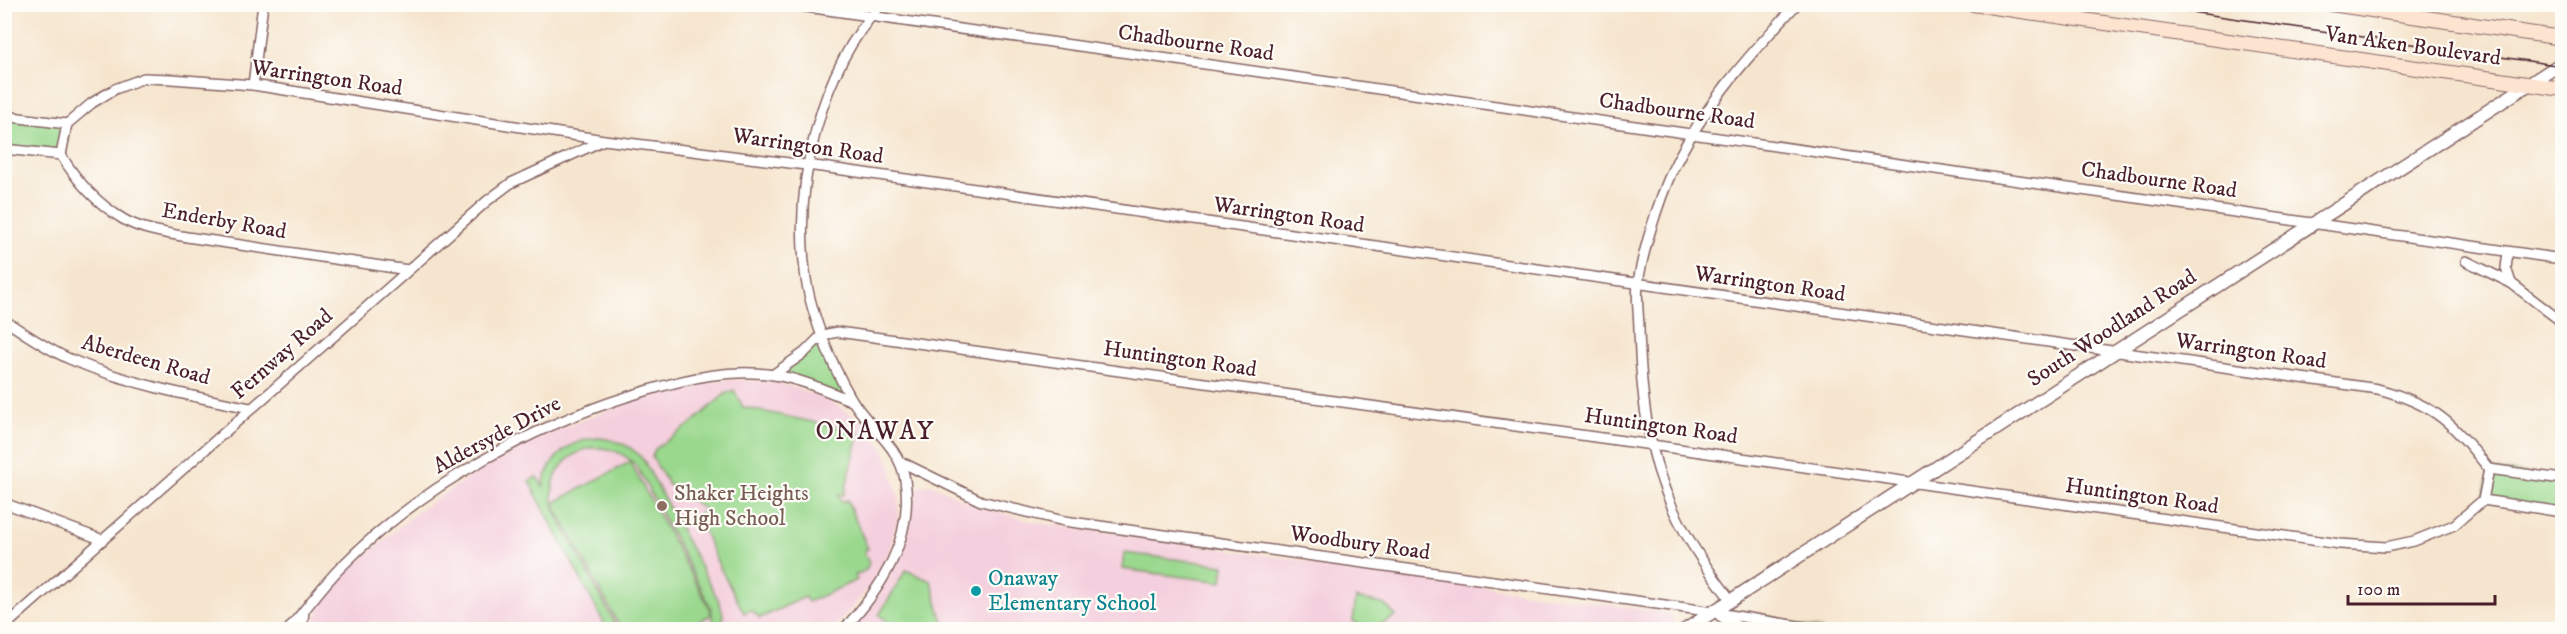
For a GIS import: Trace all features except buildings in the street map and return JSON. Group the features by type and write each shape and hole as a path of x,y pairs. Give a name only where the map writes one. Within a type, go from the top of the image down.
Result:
{"main road":[{"name":"Van Aken Boulevard","path":"1973,4 2562,89"},
{"name":"Van Aken Boulevard","path":"2331,4 2562,38"}],"street":[{"path":"253,85 263,4"},
{"name":"Chadbourne Road","path":"786,4 2562,259"},
{"path":"843,630 867,605 886,573 902,534 907,498 901,462 852,401 829,357 805,273 802,221 818,118 846,56 871,16 882,4"},
{"path":"1730,599 1700,559 1674,510 1650,444 1648,416 1640,376 1638,285 1657,211 1672,171 1715,98 1797,4"},
{"name":"South Woodland Road","path":"1685,630 2562,63"},
{"name":"Warrington Road","path":"67,124 92,103 115,89 144,78 253,85 604,140 809,165 2378,389 2409,398 2436,412 2462,435 2489,469"},
{"path":"4,116 67,124 61,155 4,148"},
{"name":"Fernway Road","path":"4,627 250,408 511,183 604,140"},
{"name":"Enderby Road","path":"61,155 72,172 97,199 124,220 154,230 408,270"},
{"path":"2508,252 2506,268 2511,284"},
{"path":"2466,261 2511,284 2562,322"},
{"name":"Aberdeen Road","path":"4,320 70,360 140,384 250,408"},
{"name":"Huntington Road","path":"822,335 838,332 1650,444 2340,544 2386,547 2414,541 2454,525 2483,500"},
{"path":"774,374 804,353 822,335"},
{"name":"Aldersyde Drive","path":"288,630 341,566 392,522 435,490 513,443 577,414 625,396 680,381 739,373 774,374 852,401"},
{"name":"Woodbury Road","path":"901,462 981,501 1064,521 1712,612 1789,627 1823,630"},
{"path":"2562,479 2489,469 2483,500 2562,512"},
{"path":"4,503 103,540"},
{"path":"302,630 304,610"},
{"path":"1712,612 1744,630"}],"shaded area":[{"name":"Shaker Heights High School","path":"740,379 783,384 826,399 863,422 883,448 890,463 899,500 898,517 890,549 874,583 833,629 311,630 324,600 348,570 418,511 475,473 545,435 624,404 657,394"},
{"path":"931,484 973,505 1034,522 1668,613 1674,621 1671,630 851,630 879,595 905,548 916,490 920,486"}],"green space":[{"path":"5,116 67,124 61,155 5,149"},
{"path":"822,335 852,401 774,374"},
{"path":"734,390 743,407 860,432 844,495 838,494 842,502 847,500 868,549 864,551 869,563 866,570 855,575 857,580 808,602 805,597 760,618 751,610 744,613 719,566 697,515 705,510 668,484 652,457 655,449 692,423 725,394"},
{"path":"599,438 624,445 635,451 644,461 719,601 723,614 723,629 714,629 711,608 637,467 622,455 607,449 591,448 576,453 564,463 556,476 552,492 555,511 618,629 607,629 529,481 537,477 543,486 550,467 562,452 579,442"},
{"path":"630,462 709,607 711,615 684,629 621,629 557,510 555,502"},
{"path":"2489,469 2562,479 2562,512 2483,500"},
{"path":"1124,553 1224,565 1222,582 1122,569"},
{"path":"906,570 931,581 945,629 897,629 879,615"},
{"path":"1356,598 1385,605 1396,616 1374,629 1362,629 1362,626 1353,621"},
{"path":"1712,612 1823,629 1744,629"}],"tram line":[{"path":"2136,4 2562,66"}],"place":[{"name":"Shaker Heights High School","path":"662,506"},
{"name":"Onaway Elementary School","path":"976,591"}],"district":[{"name":"ONAWAY","path":"875,431"}]}
